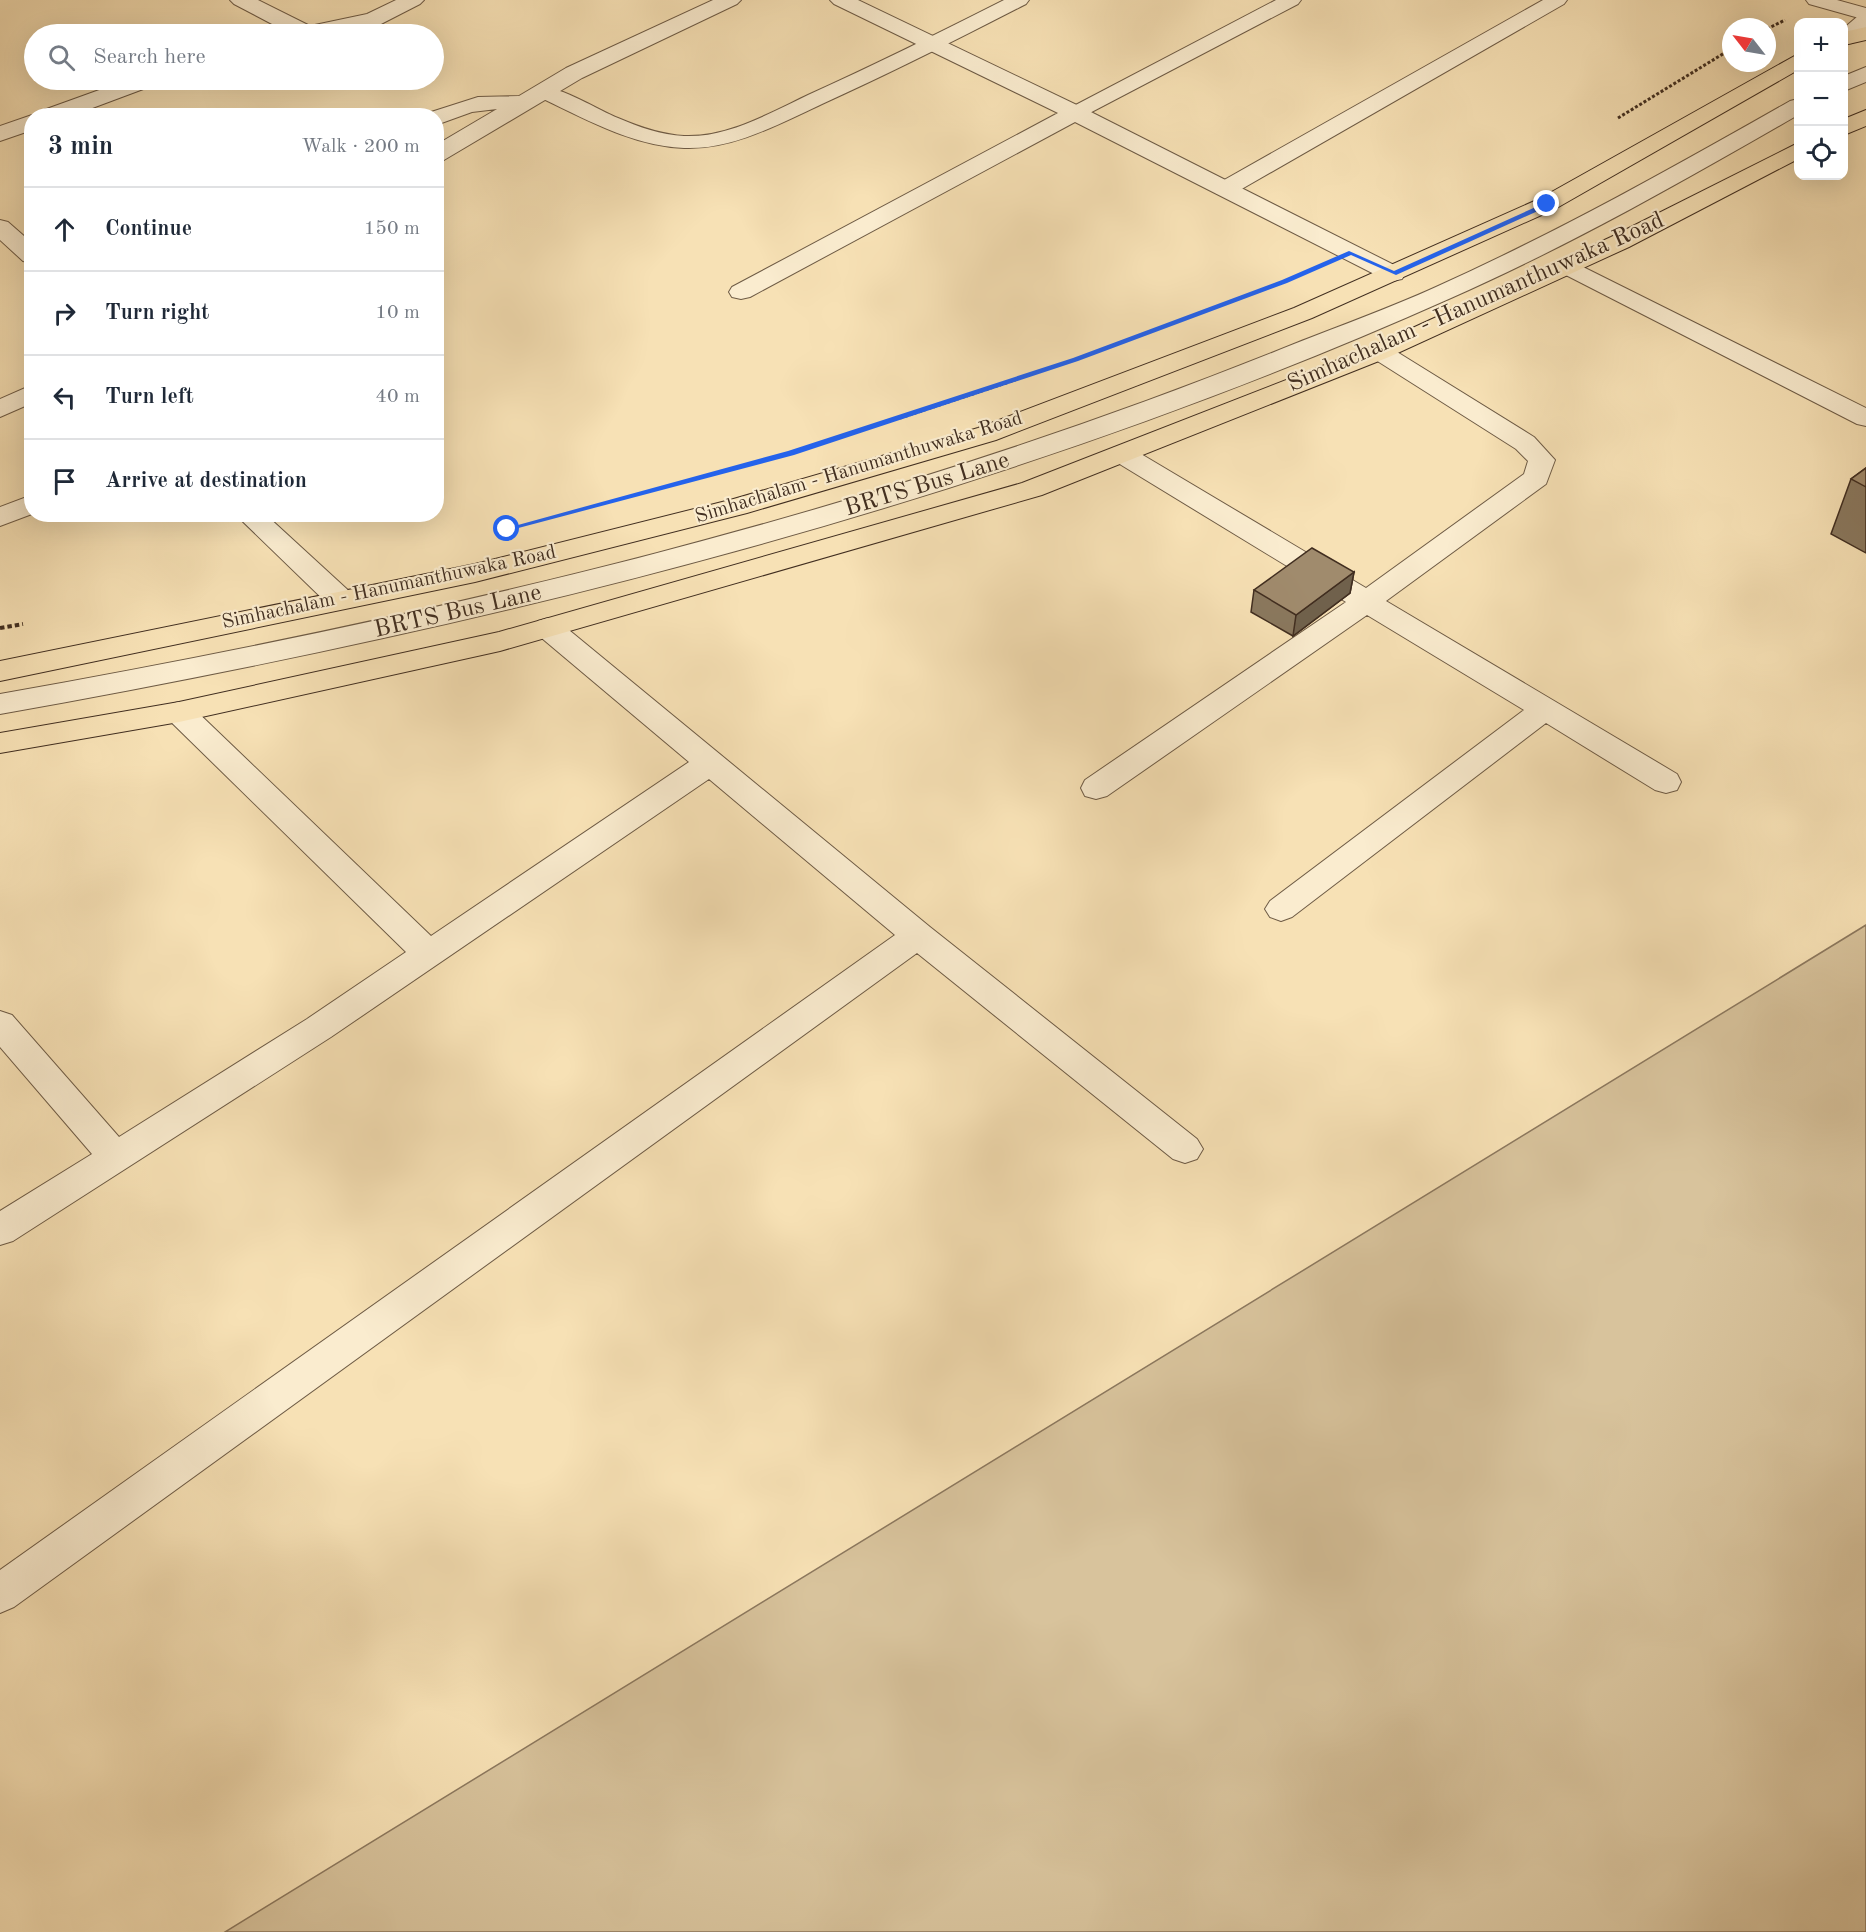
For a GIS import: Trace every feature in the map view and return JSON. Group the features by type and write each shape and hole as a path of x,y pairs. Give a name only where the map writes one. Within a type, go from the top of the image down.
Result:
{"main road":[{"path":"1848,38 1866,33"},
{"name":"Simhachalam - Hanumanthuwaka Road","path":"0,671 340,598 475,573 737,507 987,434 1303,313 1547,204 1794,63"},
{"path":"1848,126 1866,117"},
{"name":"Simhachalam - Hanumanthuwaka Road","path":"0,743 179,712 548,628 1032,489 1380,352 1620,242 1794,152"}],"street":[{"path":"241,0 286,24"},
{"path":"350,24 373,19 413,0"},
{"path":"444,149 574,73 730,0"},
{"path":"841,0 1075,113 1394,273"},
{"path":"1848,36 1866,21"},
{"path":"1848,82 1866,74"},
{"path":"71,108 119,90"},
{"path":"444,115 470,105 494,100 522,104"},
{"name":"BRTS Bus Lane","path":"0,704 181,672 490,606 727,544 988,467 1192,395 1443,293 1615,210 1794,108"},
{"path":"741,292 1075,113"},
{"path":"0,134 24,125"},
{"path":"0,227 24,249"},
{"path":"1567,266 1866,418"},
{"path":"1096,788 1367,602 1536,478 1542,460 1526,443 1380,352"},
{"path":"0,409 24,397"},
{"path":"1122,454 1666,782"},
{"path":"0,517 24,506"},
{"path":"257,522 340,598"},
{"path":"548,628 918,936 1185,1149"},
{"path":"1281,909 1545,709"},
{"path":"179,712 430,955"},
{"path":"0,1230 430,955 710,763"},
{"path":"0,1594 918,936"},
{"path":"0,1024 116,1157"}],"lane":[{"path":"542,91 658,138 685,142 718,138 758,124 847,85 1019,0"},
{"path":"1075,113 1291,0"},
{"path":"1225,189 1557,0"},
{"path":"1816,0 1866,14"}],"path":[{"path":"1617,119 1722,55"},
{"path":"893,420 1019,378"},
{"path":"0,628 23,624"}],"shaded area":[{"path":"1866,925 1866,1932 225,1932"}],"building":[{"path":"1866,468 1866,487 1851,479"},
{"path":"1312,548 1354,572 1296,615 1254,590"}],"route":[{"path":"507,529 791,453 1076,360 1284,281 1351,252 1394,273 1547,204"}]}
